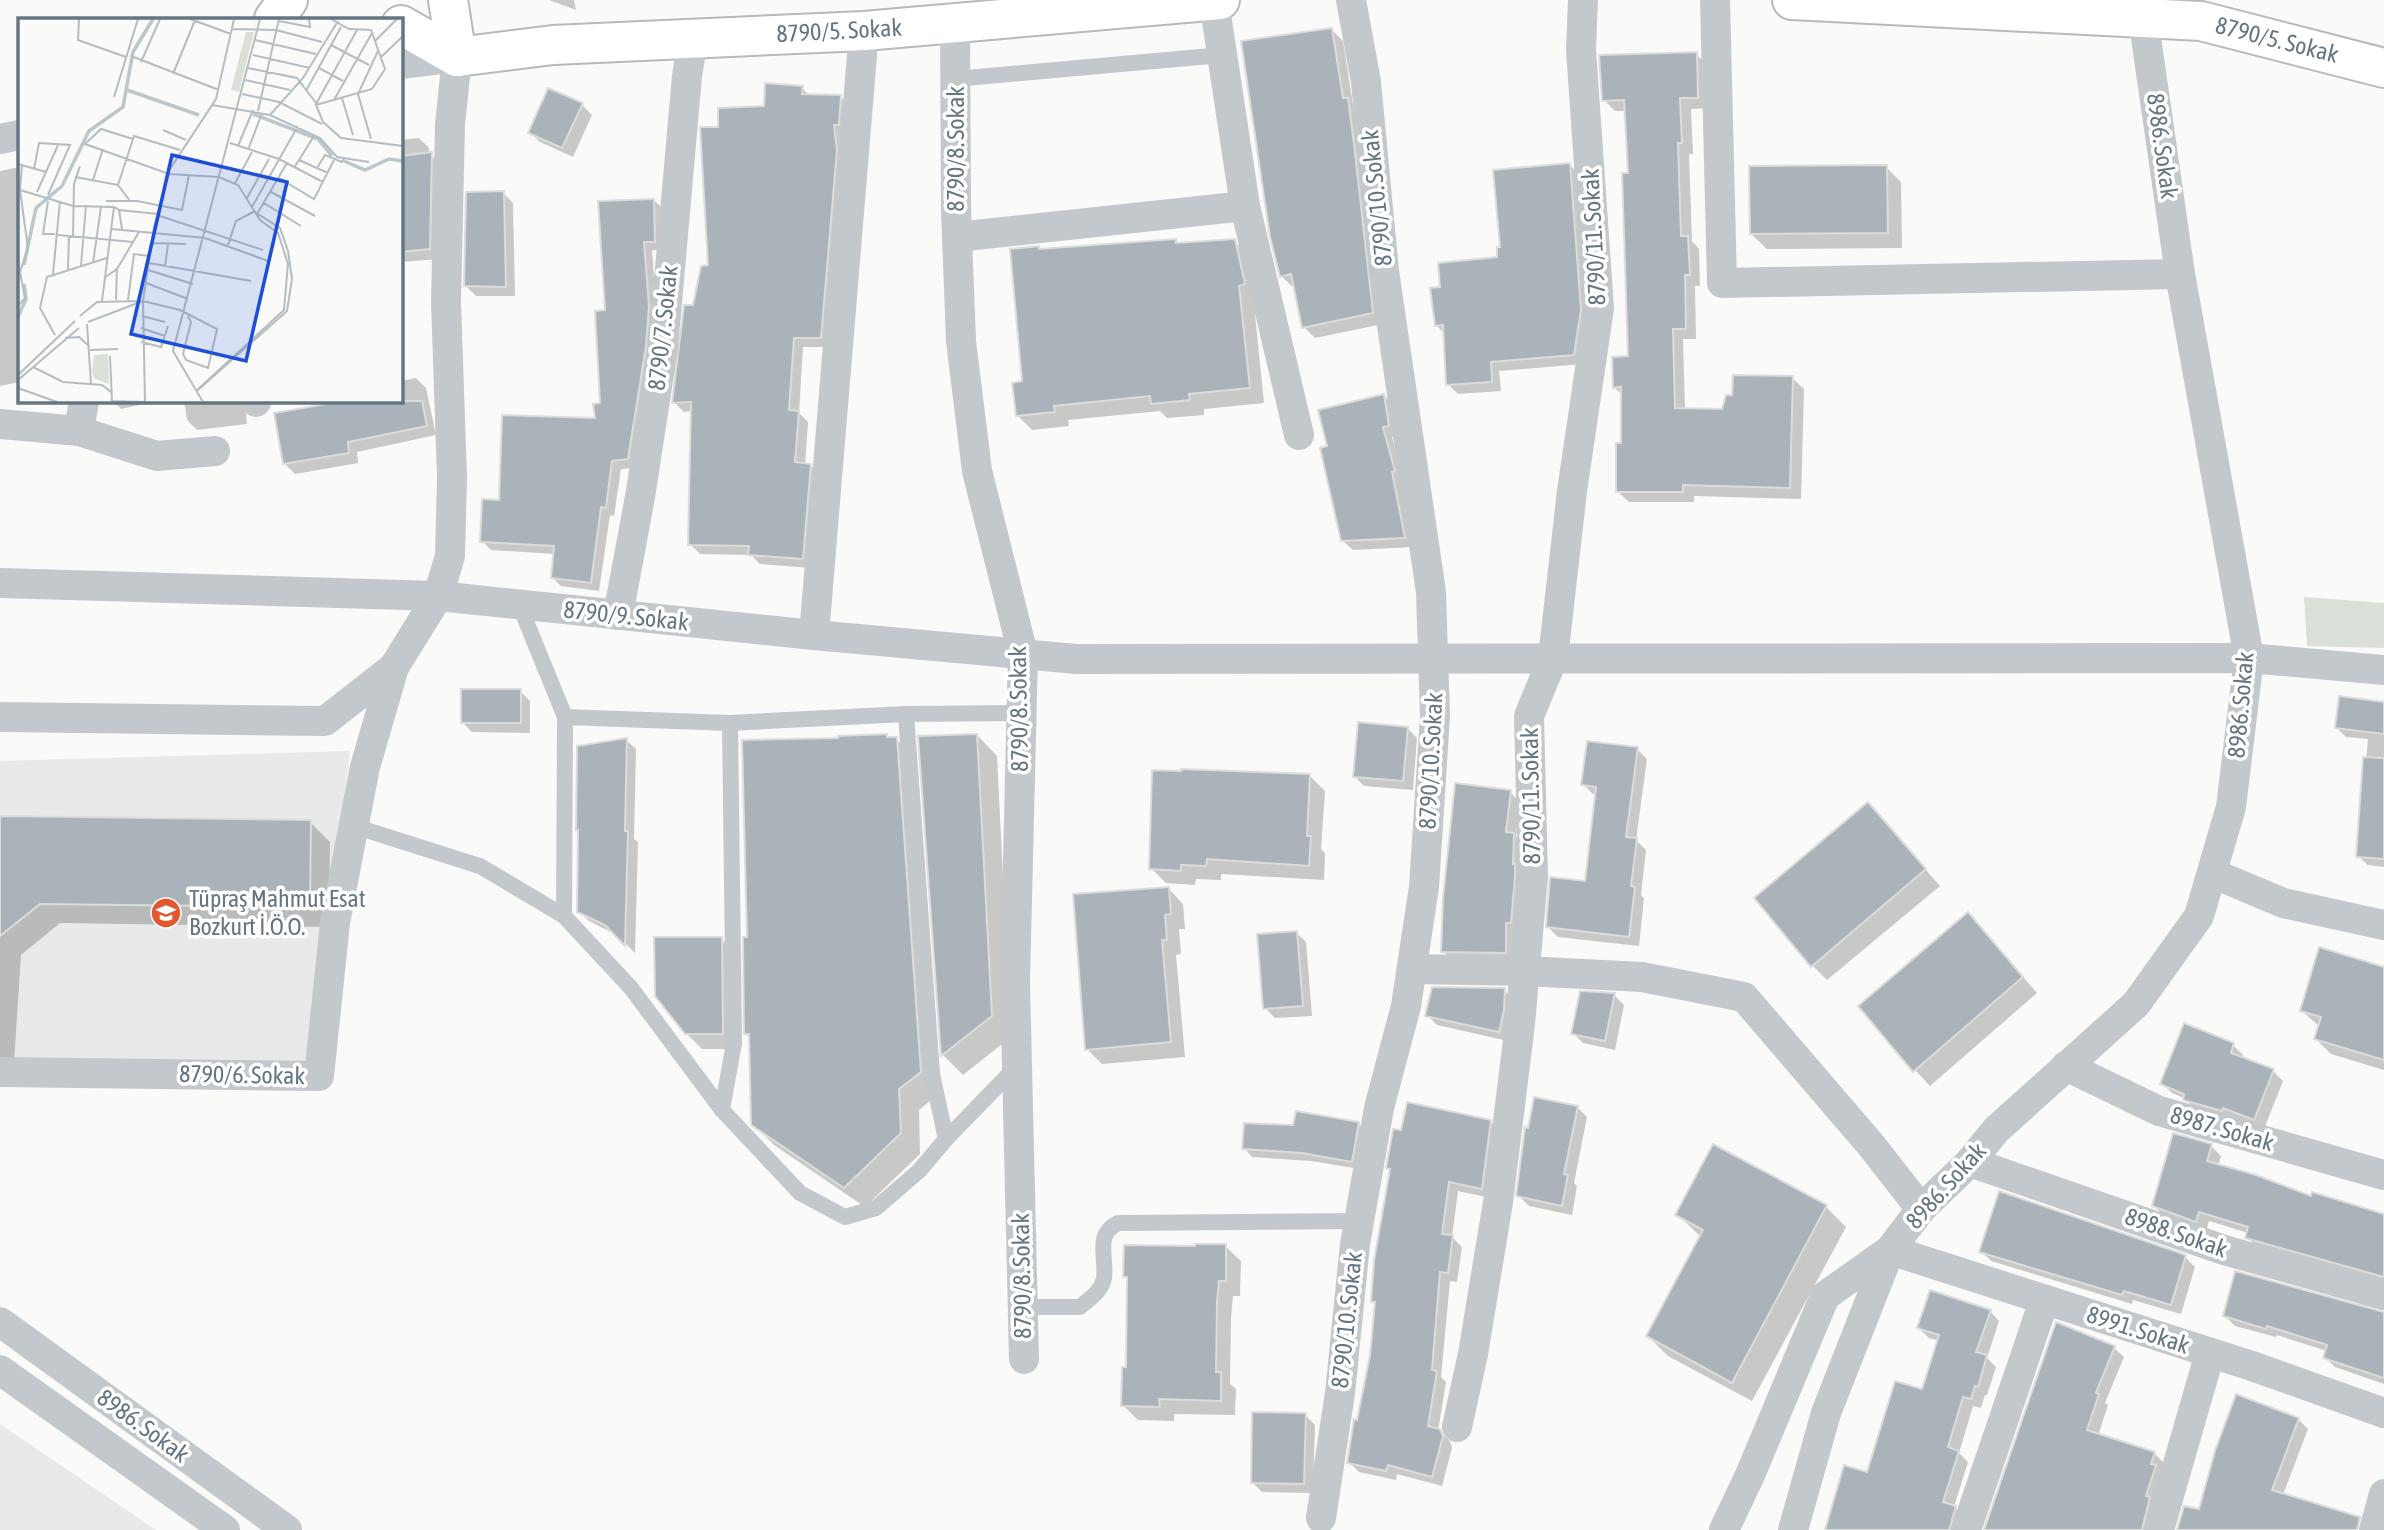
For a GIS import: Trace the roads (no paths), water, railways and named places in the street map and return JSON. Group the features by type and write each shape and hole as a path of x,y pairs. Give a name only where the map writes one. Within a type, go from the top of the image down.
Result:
{"main road":[{"path":"275,18 288,0"},
{"path":"388,0 397,18"},
{"path":"448,0 457,57"},
{"name":"8790/5. Sokak","path":"457,57 553,45 864,32 955,23 1049,7 1220,0"},
{"name":"8790/5. Sokak","path":"1792,0 2146,8 2384,68"},
{"path":"402,25 457,57"}],"street":[{"name":"8790/10. Sokak","path":"1321,1518 1340,1393 1360,1221 1379,1108 1406,1006 1424,887 1435,716 1431,592 1384,271 1366,82 1351,0"},
{"name":"8790/11. Sokak","path":"1457,1426 1473,1353 1498,1202 1524,971 1533,877 1529,716 1553,658 1572,491 1599,308 1581,50 1583,0"},
{"path":"1715,0 1722,283 2180,274"},
{"path":"1214,1 1245,206 1299,435"},
{"name":"8986. Sokak","path":"1793,1530 1826,1413 1890,1250 1921,1209 1970,1162 1996,1130 2136,1004 2199,916 2231,807 2249,658 2180,274 2146,8"},
{"name":"8790/8. Sokak","path":"955,23 961,341 976,471 1023,654 1016,982 1024,1359"},
{"path":"814,635 864,32"},
{"name":"8790/7. Sokak","path":"618,615 663,348 687,76 693,39"},
{"path":"402,64 457,57"},
{"name":"8790/6. Sokak","path":"0,1072 319,1076 335,923 365,767 394,667 438,596 450,556 452,477 447,262 450,124 457,57"},
{"path":"0,139 18,135"},
{"path":"957,237 1245,206"},
{"path":"79,432 84,402"},
{"path":"0,424 79,432 157,456 215,451"},
{"name":"8790/9. Sokak","path":"0,583 438,596 1076,659 2249,658 2384,670"},
{"name":"8790/6. Sokak","path":"0,717 326,721 394,667"},
{"path":"2212,873 2283,903 2384,925"},
{"path":"1412,968 1642,977 1744,997 1871,1145 1921,1209"},
{"name":"8987. Sokak","path":"2066,1066 2159,1111 2384,1175"},
{"name":"8988. Sokak","path":"1970,1162 2224,1250 2384,1295"},
{"name":"8986. Sokak","path":"1724,1530 1825,1296 1890,1250"},
{"name":"8991. Sokak","path":"1890,1250 2210,1353 2384,1413"},
{"path":"1966,1530 2044,1301"},
{"name":"8986. Sokak","path":"0,1322 286,1530"},
{"path":"2160,1530 2210,1353"},
{"name":"8986. Sokak","path":"0,1370 225,1530"},
{"path":"2374,1530 2384,1494"}],"lane":[{"path":"955,79 1222,55"},
{"path":"519,604 565,717 565,916"},
{"path":"565,717 730,723 906,714 1022,713"},
{"path":"906,714 932,1074 946,1139"},
{"path":"722,1110 734,1043 730,723"},
{"path":"354,826 480,866 565,916 631,988 722,1110 800,1193 845,1217 876,1208 919,1171 1017,1066"},
{"path":"1022,1307 1080,1307 1098,1292 1104,1279 1104,1238 1109,1228 1118,1223 1360,1221"}],"place":[{"name":"Tüpraş Mahmut Esat Bozkurt İ.Ö.O.","path":"166,913"}]}
